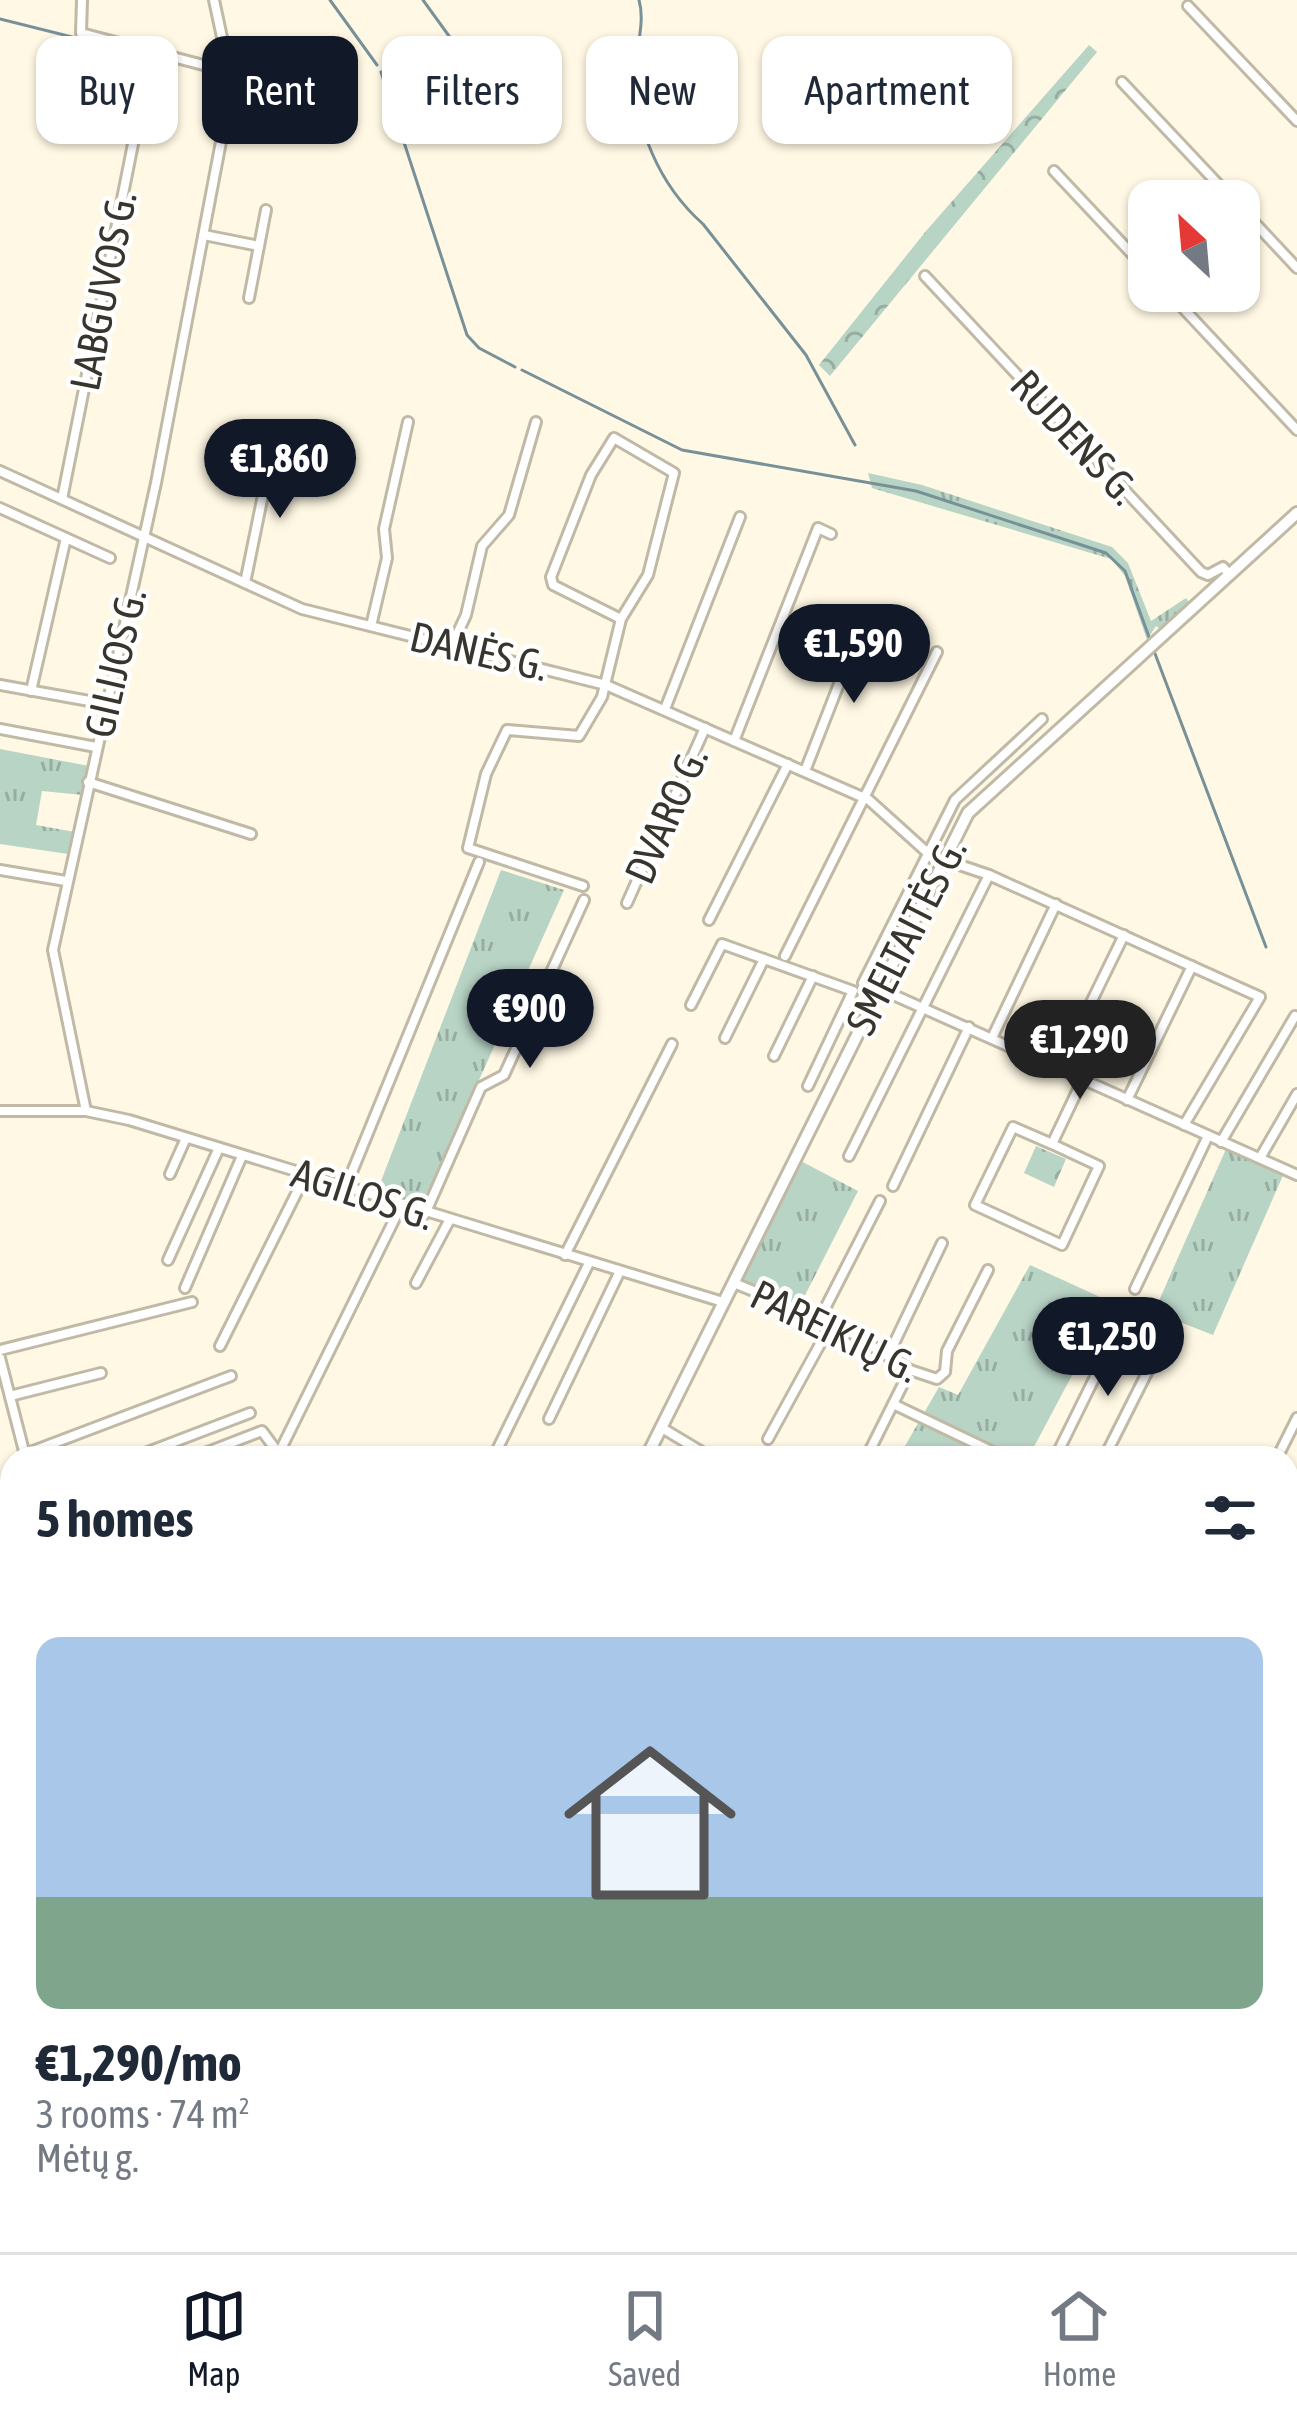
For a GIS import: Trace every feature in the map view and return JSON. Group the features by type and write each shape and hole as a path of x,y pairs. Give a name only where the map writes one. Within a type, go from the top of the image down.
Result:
{"main road":[{"name":"SMELTAITĖS G.","path":"652,1446 968,813 1297,513"}],"street":[{"path":"82,0 81,33 202,64"},
{"name":"GILIJOS G.","path":"214,0 222,36"},
{"path":"1188,6 1297,121"},
{"path":"1122,82 1214,180"},
{"name":"LABGUVOS G.","path":"62,499 133,144"},
{"name":"GILIJOS G.","path":"86,1112 53,950 144,537 221,144"},
{"path":"1054,171 1128,250"},
{"path":"249,298 266,210"},
{"path":"1260,229 1297,268"},
{"path":"204,235 259,246"},
{"name":"RUDENS G.","path":"925,276 1201,572 1208,575 1222,567 1229,574"},
{"path":"1187,312 1297,430"},
{"path":"371,626 387,558 384,529 408,422"},
{"path":"453,643 466,615 482,546 509,515 536,422"},
{"path":"583,886 468,848 486,774 507,730 579,736 606,685 621,619 648,574 674,473 614,438 591,476 551,577 553,585 621,619"},
{"path":"245,583 272,451"},
{"name":"DANĖS G.","path":"0,470 302,609 453,643 606,685 665,709 865,798 942,862 988,875 1260,997 1184,1126"},
{"path":"0,508 110,558"},
{"path":"665,709 740,518"},
{"path":"734,740 818,528 831,534"},
{"path":"32,691 66,538"},
{"path":"805,771 862,625"},
{"path":"785,956 937,652"},
{"path":"0,685 106,704"},
{"path":"863,983 958,795 1042,719"},
{"name":"DVARO G.","path":"626,903 705,728"},
{"path":"0,729 96,746"},
{"path":"709,920 788,764"},
{"path":"88,782 251,834"},
{"path":"345,1189 479,862"},
{"path":"0,870 66,881"},
{"path":"849,1156 988,875"},
{"path":"425,1214 481,1087 505,1076 584,900"},
{"path":"992,1038 1056,904"},
{"path":"1058,1068 1124,935"},
{"path":"691,1005 722,944 853,991 808,1086"},
{"path":"725,1038 764,959"},
{"path":"1127,1100 1192,966"},
{"path":"774,1056 813,976"},
{"path":"879,989 1297,1174"},
{"path":"1221,1142 1295,1016"},
{"path":"893,1186 969,1028"},
{"path":"565,1255 672,1044"},
{"path":"829,1047 845,1056"},
{"path":"1052,1144 1083,1079"},
{"path":"1260,1158 1297,1094"},
{"name":"AGILOS G.","path":"0,1111 86,1112 186,1138 449,1222 723,1301"},
{"path":"1013,1127 1052,1144 1099,1166 1062,1245 975,1204 1013,1127"},
{"path":"1135,1289 1208,1136"},
{"path":"170,1174 186,1138"},
{"path":"169,1260 219,1148"},
{"path":"185,1288 242,1156"},
{"path":"220,1346 305,1176"},
{"path":"818,1322 880,1202"},
{"path":"284,1446 400,1206"},
{"path":"416,1283 449,1222"},
{"path":"888,1356 942,1243"},
{"path":"499,1446 589,1263"},
{"name":"PAREIKIŲ G.","path":"733,1282 937,1379 945,1372 947,1351 988,1270"},
{"path":"549,1419 620,1271"},
{"path":"23,1446 0,1354 192,1302"},
{"path":"1060,1446 1123,1319"},
{"path":"1110,1446 1172,1323"},
{"path":"768,1439 830,1326"},
{"path":"872,1446 910,1370"},
{"path":"10,1396 101,1373"},
{"path":"52,1446 231,1376"},
{"path":"893,1405 980,1446"},
{"path":"163,1446 250,1413"},
{"path":"1283,1446 1297,1418"},
{"path":"661,1427 692,1446"},
{"path":"223,1446 262,1431 273,1446"}],"green space":[{"path":"1089,45 1097,52 830,376 819,365 926,231 1002,144 1012,144 1012,133"},
{"path":"868,473 922,485 1112,547 1128,563 1151,621 1186,598 1190,603 1160,629 1156,626 1147,640 1125,576 1111,559 872,488"},
{"path":"0,749 89,766 83,795 42,791 36,825 75,832 68,854 0,844"},
{"path":"501,870 564,890 421,1210 376,1194"},
{"path":"1036,1146 1066,1159 1054,1187 1024,1173"},
{"path":"1226,1149 1284,1173 1213,1335 1154,1312"},
{"path":"797,1159 858,1191 797,1311 736,1282"},
{"path":"1030,1265 1111,1302 1034,1446 905,1446 939,1387 958,1395"}],"waterway":[{"path":"330,0 377,65"},
{"path":"423,0 449,36"},
{"path":"639,0 636,88 652,153 674,192 806,355 855,445"},
{"path":"0,19 202,70"},
{"path":"381,72 467,335 479,348 515,367"},
{"path":"522,370 682,450 916,491 1106,553 1125,571 1149,637"},
{"path":"1154,651 1266,947"}]}
